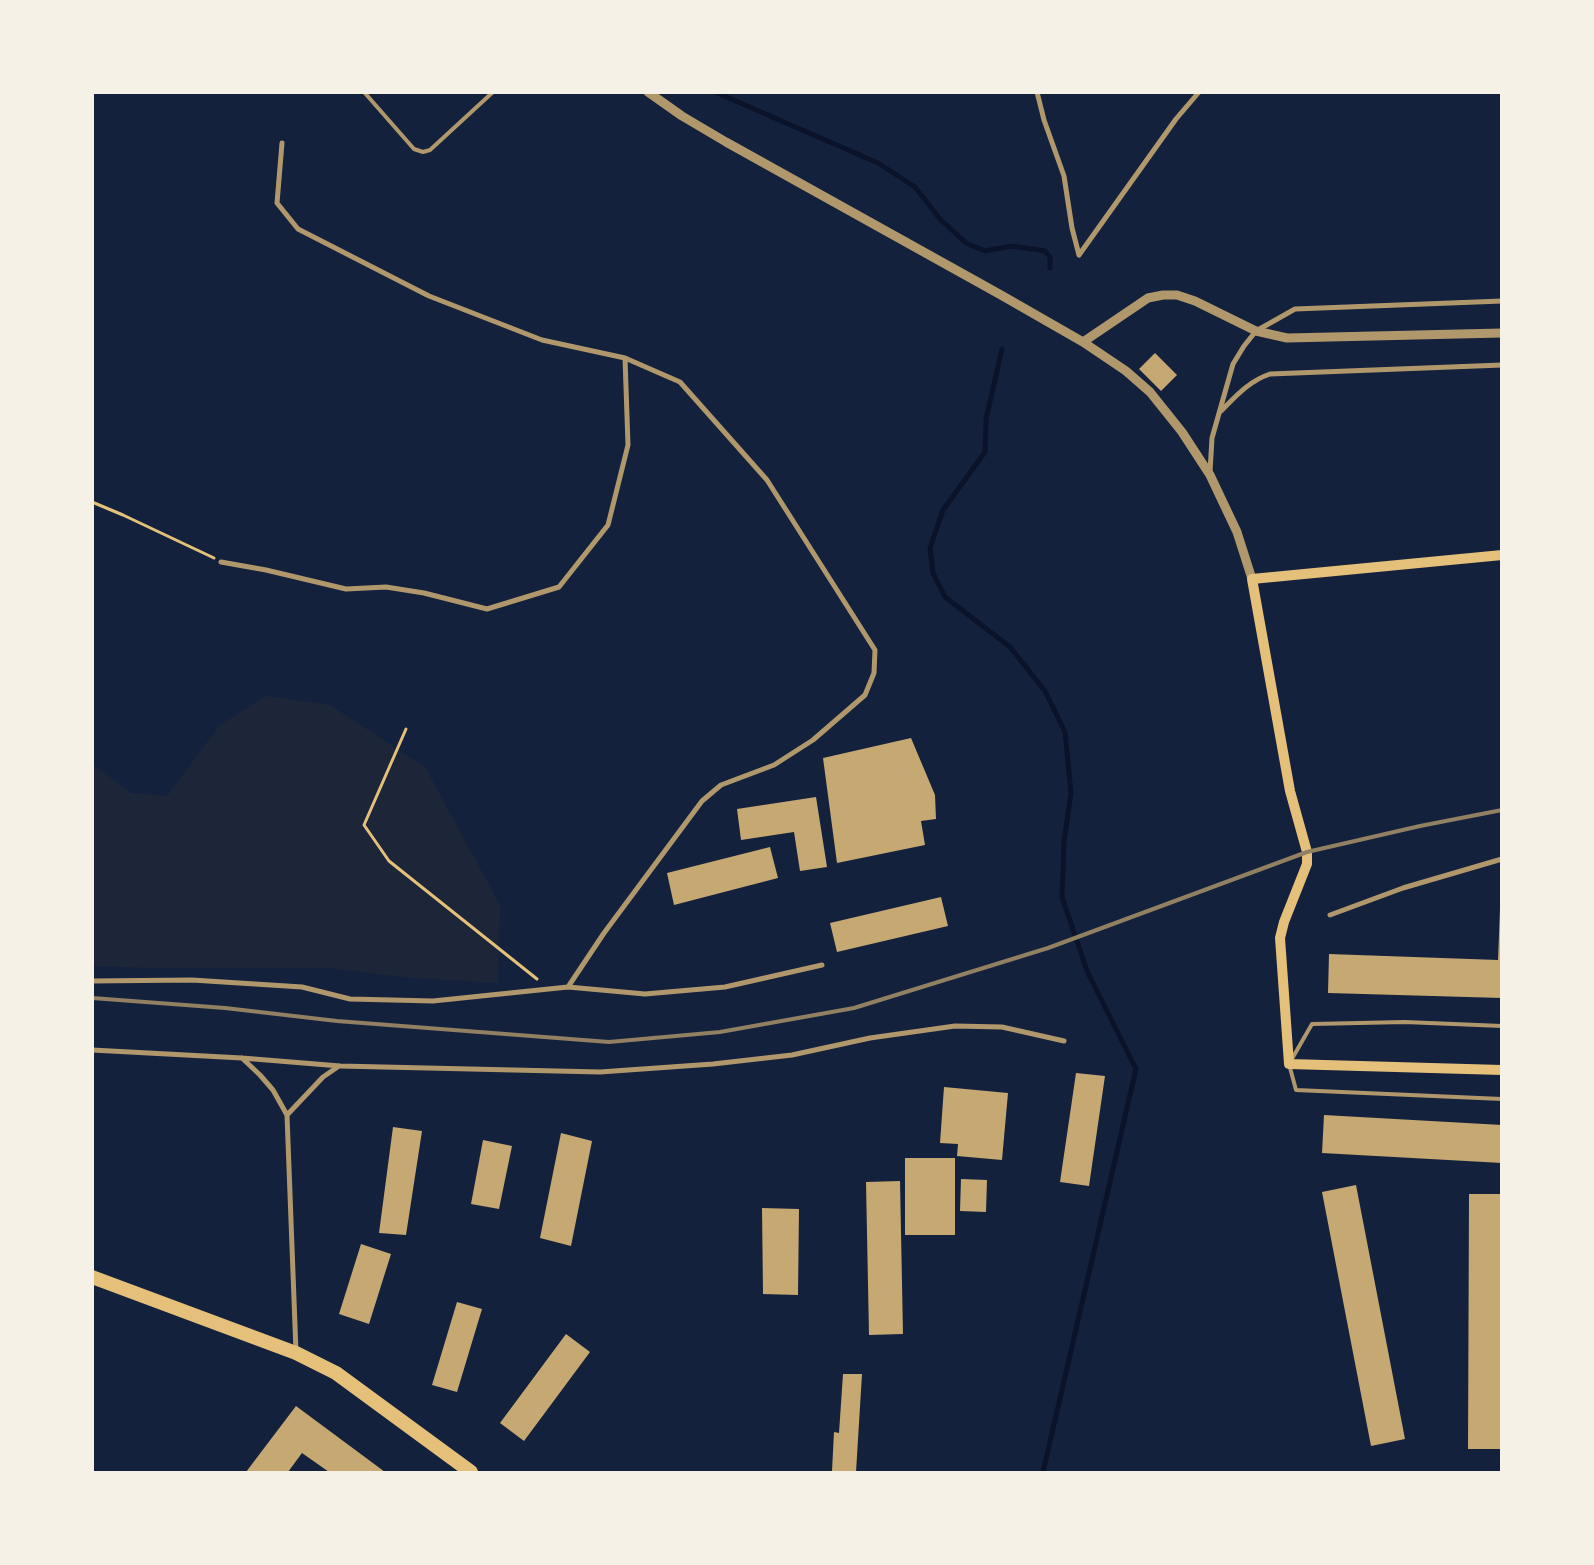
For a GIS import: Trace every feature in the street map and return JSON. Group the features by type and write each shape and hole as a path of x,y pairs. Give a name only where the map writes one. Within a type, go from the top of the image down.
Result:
{"highway":[{"path":"92,1277 296,1353 336,1373 471,1472"}],"main road":[{"path":"1502,555 1252,579 1290,791 1307,852 1308,864 1284,922 1280,938 1289,1064 1502,1070"}],"street":[{"path":"648,92 682,116 726,142 1083,342 1126,371 1150,392 1182,432 1210,475 1237,532 1252,579"},
{"path":"1037,92 1044,120 1064,176 1072,228 1079,254 1176,120 1199,92"},
{"path":"282,143 277,203 298,229 429,296 542,340 625,358 680,382 767,480 875,650 874,673 865,695 814,740 774,765 721,785 702,801 604,933 568,987"},
{"path":"1083,342 1148,298 1162,295 1177,295 1195,301 1256,331 1287,338 1502,333"},
{"path":"1210,475 1212,438 1233,364 1256,331 1295,308 1502,302"},
{"path":"221,562 266,570 346,589 386,587 424,593 487,608 559,587 608,525 628,444 625,358"},
{"path":"1219,414 1243,388 1258,378 1270,374 1502,365"},
{"path":"1330,915 1403,888 1502,859"},
{"path":"92,981 192,980 302,987 350,998 433,1001 568,987 645,994 724,987 822,965"},
{"path":"92,1050 242,1058 340,1066 600,1072 713,1064 792,1055 870,1038 955,1026 1002,1027 1064,1041"},
{"path":"242,1058 273,1090 287,1115 296,1353"},
{"path":"287,1115 323,1078 340,1066"}],"lane":[{"path":"364,92 414,149 423,152 430,150 493,92"},
{"path":"1502,1026 1405,1022 1312,1024 1289,1064 1296,1090 1502,1099"}],"path":[{"path":"92,502 124,515 221,562"},
{"path":"406,729 364,825 389,861 549,989"}],"shaded area":[{"path":"265,696 330,705 425,767 500,905 498,983 413,978 327,968 151,968 93,966 92,764 131,793 167,796 219,726"}],"building":[{"path":"1155,353 1177,375 1161,391 1139,369"},
{"path":"911,738 935,795 936,819 921,821 925,845 837,863 823,758"},
{"path":"816,797 827,867 800,871 794,832 741,840 737,809"},
{"path":"770,847 778,878 674,905 667,873"},
{"path":"941,897 948,926 837,952 830,923"},
{"path":"1500,909 1502,909 1502,998 1328,993 1329,954 1498,960"},
{"path":"1076,1073 1105,1076 1089,1186 1060,1182"},
{"path":"944,1087 1008,1093 1002,1160 957,1156 958,1144 940,1143"},
{"path":"1324,1115 1502,1125 1502,1163 1322,1153"},
{"path":"393,1127 422,1131 406,1235 379,1233"},
{"path":"561,1133 592,1141 571,1246 540,1238"},
{"path":"483,1140 512,1146 499,1209 471,1204"},
{"path":"905,1158 955,1158 955,1235 905,1235"},
{"path":"961,1179 987,1180 986,1212 960,1211"},
{"path":"900,1181 903,1334 869,1335 866,1182"},
{"path":"1356,1185 1405,1439 1371,1446 1322,1192"},
{"path":"1469,1194 1502,1194 1502,1449 1468,1449"},
{"path":"762,1208 799,1209 798,1295 763,1294"},
{"path":"361,1244 391,1254 369,1324 339,1314"},
{"path":"457,1302 482,1309 457,1392 432,1385"},
{"path":"566,1334 590,1352 524,1441 500,1423"},
{"path":"843,1374 862,1374 856,1472 832,1471 834,1432 839,1433"},
{"path":"296,1406 385,1472 329,1472 302,1453 288,1472 246,1472"},
{"path":"1502,1471 1502,1472 1466,1472"}],"waterway":[{"path":"715,92 878,163 915,187 940,219 966,243 985,251 1012,246 1045,251 1050,257 1050,268"},
{"path":"1002,349 986,419 985,452 943,510 930,548 933,573 945,597 1010,647 1045,691 1065,732 1071,793 1064,842 1062,897 1087,971 1136,1069 1043,1472"}],"railway":[{"path":"92,998 225,1008 337,1021 609,1042 720,1032 854,1008 1048,948 1307,852 1420,826 1502,810"}]}
